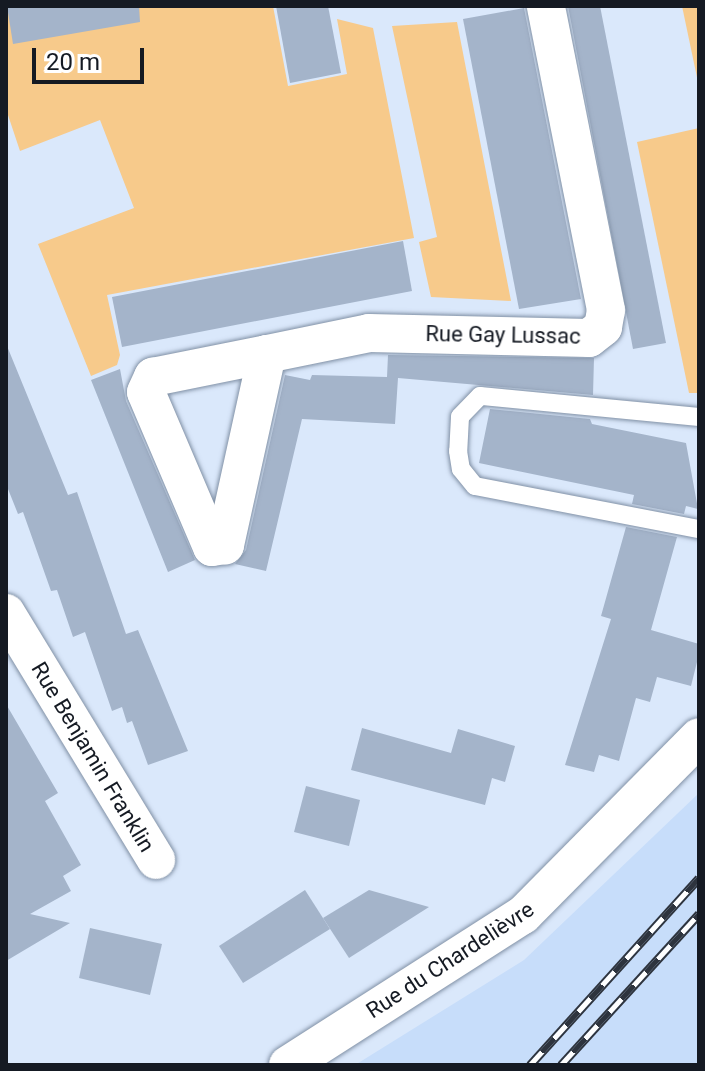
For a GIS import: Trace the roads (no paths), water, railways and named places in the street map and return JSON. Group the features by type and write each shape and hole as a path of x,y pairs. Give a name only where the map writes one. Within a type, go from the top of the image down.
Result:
{"street":[{"name":"Rue Gay Lussac","path":"267,354 225,545 212,547 146,392 153,377 369,333 589,338 603,327 606,310 546,6"},
{"name":"Rue Benjamin Franklin","path":"6,613 156,860"},
{"name":"Rue du Chardelièvre","path":"288,1065 523,915 699,737"}],"lane":[{"path":"699,417 480,396 460,417 458,451 461,469 475,486 699,529"}],"railway":[{"path":"530,1065 699,878"},
{"path":"561,1065 699,914"}]}
